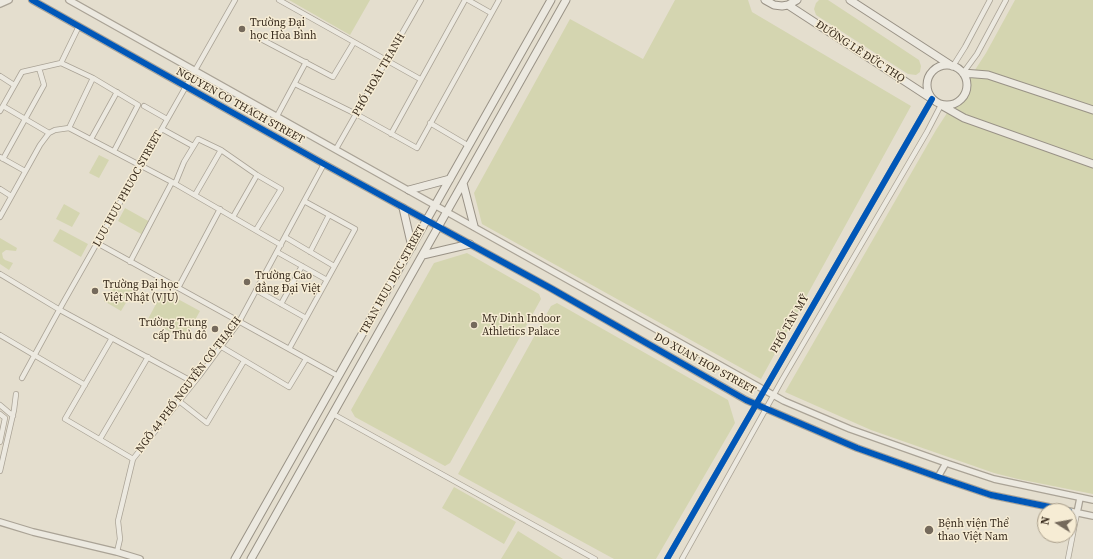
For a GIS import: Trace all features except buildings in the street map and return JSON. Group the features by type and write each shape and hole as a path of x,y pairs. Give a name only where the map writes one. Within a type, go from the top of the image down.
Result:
{"main road":[{"name":"TRAN HUU DUC STREET","path":"251,559 566,0"},
{"path":"765,0 774,5 788,5 797,0"},
{"path":"850,0 963,73 988,75 1093,110"},
{"name":"TRAN HUU DUC STREET","path":"235,559 469,146 548,2"},
{"name":"ĐƯỜNG LÊ ĐỨC THỌ","path":"788,5 932,99"},
{"path":"953,66 944,65 937,68 928,77 926,84 927,90 932,99 964,118 1093,164"},
{"path":"941,105 953,105 964,97 967,91 967,84 963,73"},
{"path":"409,190 450,178"},
{"path":"463,183 474,226"},
{"path":"403,208 412,247"},
{"path":"422,255 470,244"},
{"path":"321,407 333,414"}],"street":[{"path":"0,2 9,0"},
{"name":"NGUYEN CO THACH STREET","path":"32,0 438,227"},
{"name":"NGUYEN CO THACH STREET","path":"69,0 447,212"},
{"name":"LUU HUU PHUOC STREET","path":"22,378 235,0"},
{"path":"279,0 420,79"},
{"path":"391,134 420,79 466,0 491,13"},
{"path":"295,84 356,114 417,148 499,0"},
{"path":"953,66 966,47 990,0"},
{"path":"963,73 977,54 1006,0"},
{"name":"PHỐ HOÀI THANH","path":"336,150 419,1"},
{"path":"61,63 78,26"},
{"path":"139,39 142,34"},
{"path":"260,39 333,77 354,42"},
{"path":"277,116 306,62"},
{"path":"0,111 22,72 61,63 93,78 141,106 167,119"},
{"path":"25,171 1,158 26,120 44,85 39,68"},
{"path":"0,76 14,85"},
{"path":"68,128 93,78"},
{"path":"91,139 117,92"},
{"name":"PHỐ TÂN MỸ","path":"667,559 932,99"},
{"name":"PHỐ TÂN MỸ","path":"682,559 782,380 927,132 941,105"},
{"path":"3,106 48,133"},
{"path":"114,151 141,106"},
{"path":"430,123 469,146"},
{"path":"0,217 48,133 55,130 68,128 141,165 281,245"},
{"path":"162,129 193,146"},
{"path":"130,262 198,139 221,150 281,189 256,230"},
{"path":"195,195 221,150"},
{"name":"NGÕ 44 PHỐ NGUYỄN CƠ THẠCH","path":"117,552 120,539 118,520 134,459 239,322 324,164"},
{"path":"234,217 258,175"},
{"path":"0,189 11,196"},
{"path":"289,349 355,229 304,201"},
{"path":"178,288 220,209"},
{"name":"DO XUAN HOP STREET","path":"447,212 774,395 850,429 994,479 1093,500"},
{"path":"310,252 329,215"},
{"name":"DO XUAN HOP STREET","path":"438,227 766,409 857,448 938,477 991,495 1037,504"},
{"path":"285,237 334,266"},
{"path":"97,243 338,376"},
{"path":"277,252 327,280"},
{"path":"281,304 302,266"},
{"path":"1,276 60,310 193,382"},
{"path":"256,290 306,318"},
{"path":"0,335 85,384"},
{"path":"112,338 66,419 134,459"},
{"path":"220,346 289,387 306,359"},
{"path":"100,439 148,357"},
{"path":"179,401 207,423 244,361"},
{"path":"0,471 13,416 16,394"},
{"path":"0,405 13,416"},
{"path":"0,414 5,418 0,442"},
{"path":"333,414 595,559"},
{"path":"938,477 946,463"},
{"path":"1077,513 1080,498"},
{"name":"DO XUAN HOP STREET","path":"1077,513 1093,516"},
{"path":"0,522 33,532 140,559"},
{"path":"1068,559 1071,543"}],"green space":[{"path":"289,0 370,0 350,35"},
{"path":"675,0 748,0 752,12 911,106 761,379 482,224 474,193 570,19 643,59"},
{"path":"819,0 828,0 919,60 921,66 920,72 916,75 908,74 816,15 814,9"},
{"path":"1015,0 1093,0 1093,494 994,473 871,430 785,392 936,130 986,53"},
{"path":"99,155 109,160 99,178 89,173"},
{"path":"64,204 80,213 72,227 56,219"},
{"path":"125,208 150,222 143,235 118,221"},
{"path":"60,229 88,244 81,257 53,241"},
{"path":"0,238 17,248 16,251 6,250 2,253 5,260 13,263 9,270 0,264"},
{"path":"467,253 539,294 541,299 450,463 445,466 355,417 351,410 434,263"},
{"path":"115,280 133,290 127,300 110,290"},
{"path":"163,291 200,311 184,340 148,319"},
{"path":"109,292 127,301 121,311 104,301"},
{"path":"557,303 728,400 735,423 656,559 614,559 458,474 551,306"},
{"path":"454,487 516,522 504,544 442,508"},
{"path":"518,531 563,559 501,559"}],"cycle path":[{"path":"32,0 324,164 552,289 746,400 857,448 991,495 1037,504"},
{"path":"667,559 932,99"}],"place":[{"name":"Trường Đại học Hòa Bình","path":"242,29"},
{"name":"Trường Cao đẳng Đại Việt","path":"247,282"},
{"name":"Trường Đại học Việt Nhật (VJU)","path":"95,291"},
{"name":"My Dinh Indoor Athletics Palace","path":"474,325"},
{"name":"Trường Trung cấp Thủ đô","path":"215,329"},
{"name":"Bệnh viện Thể thao Việt Nam","path":"929,530"}]}
